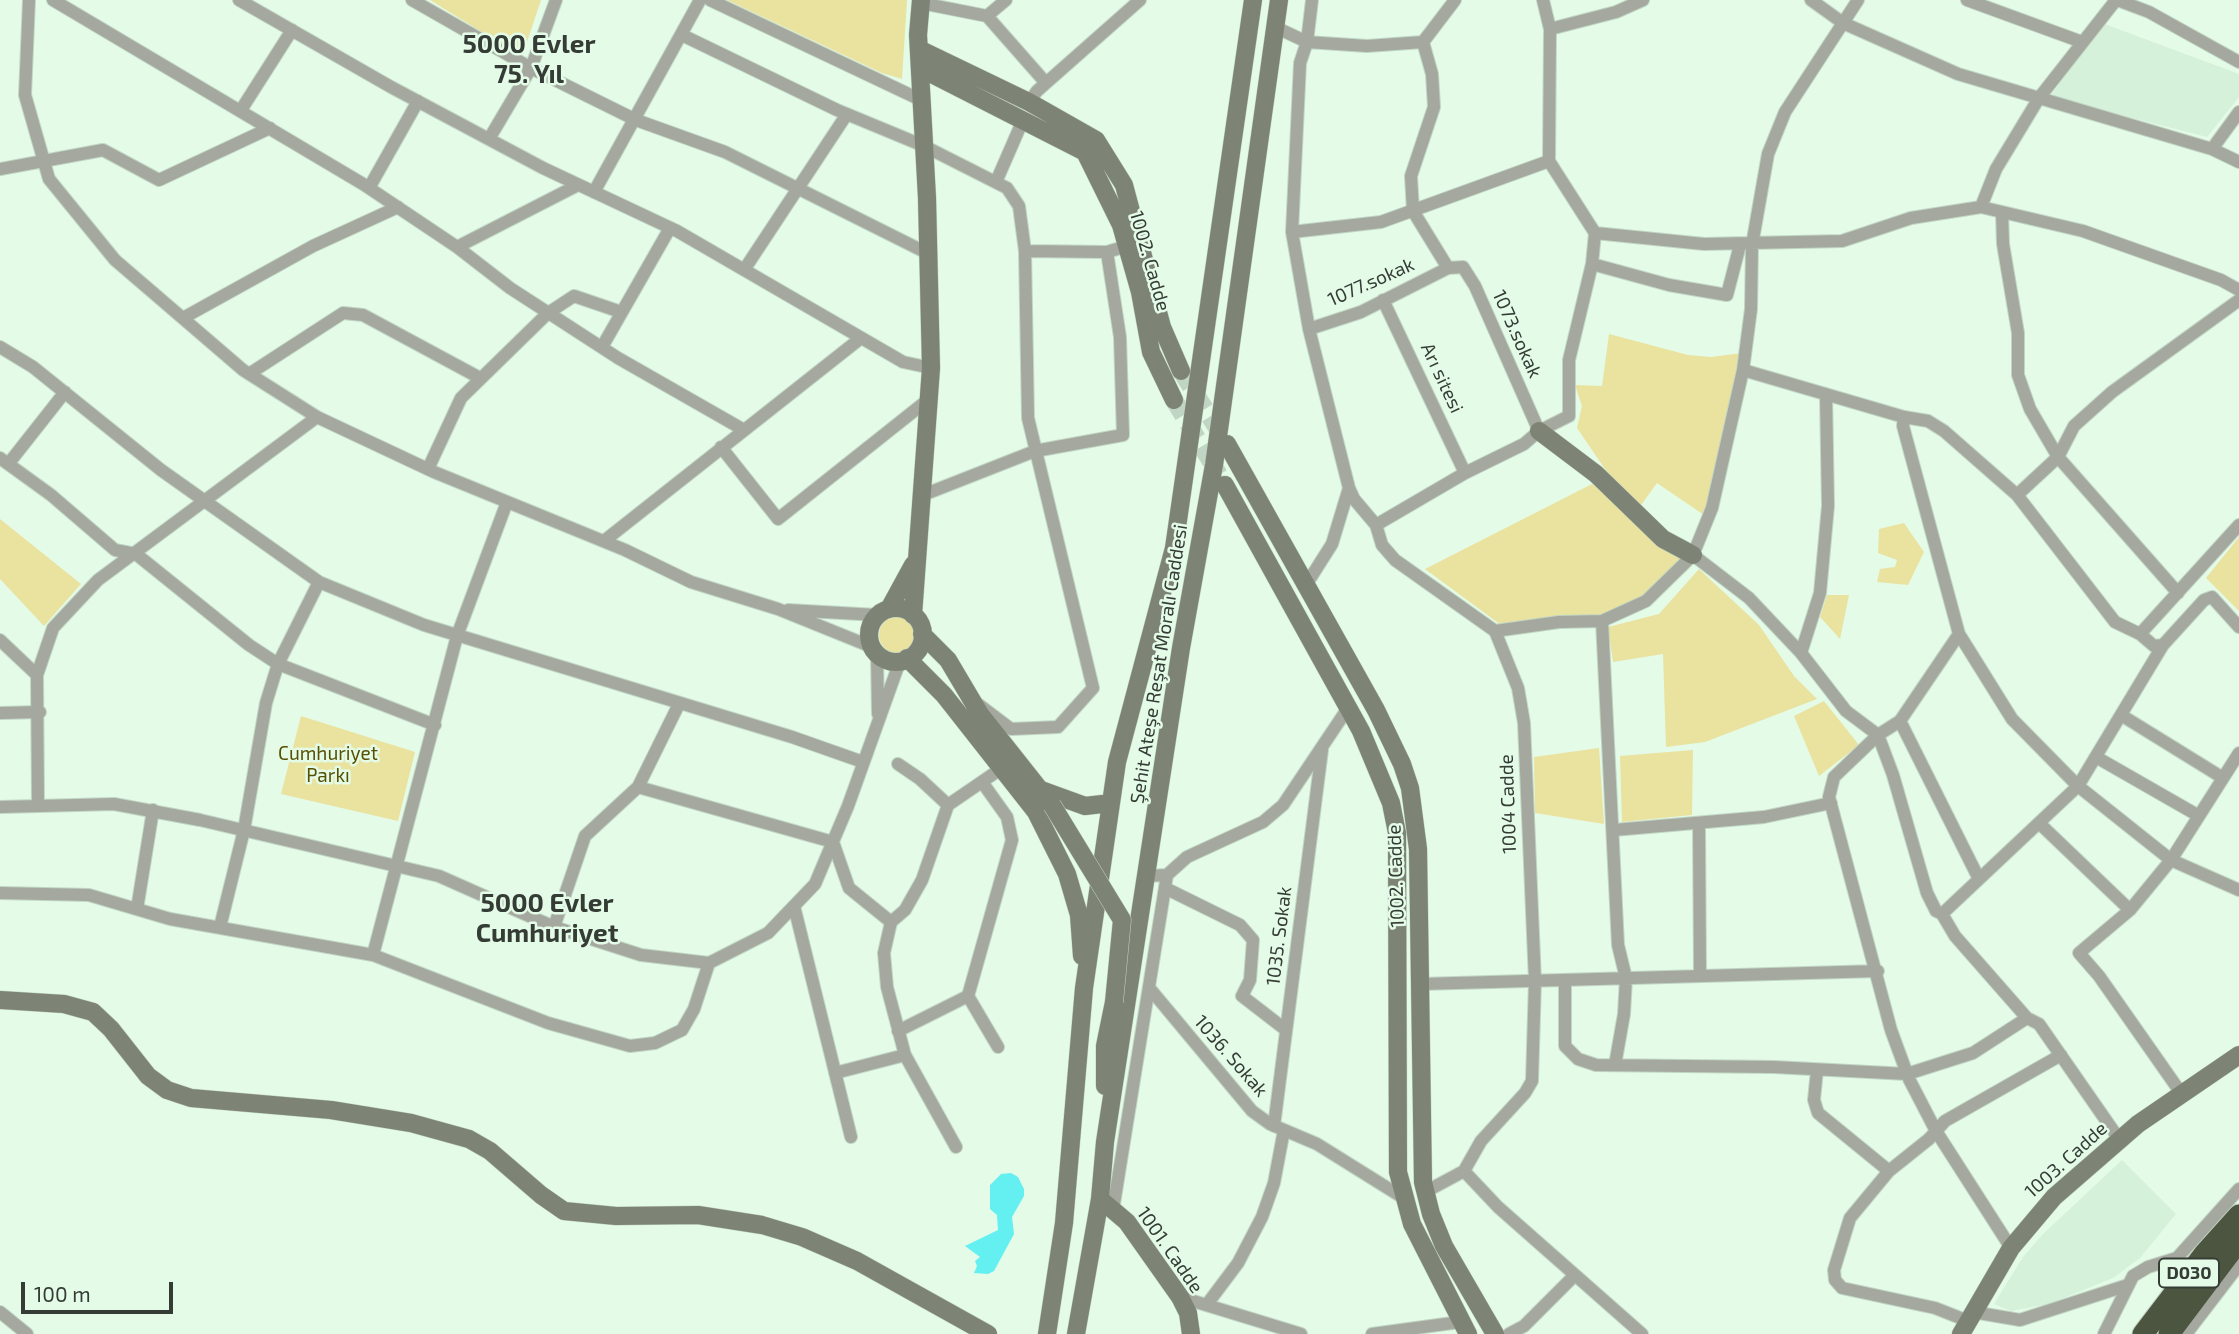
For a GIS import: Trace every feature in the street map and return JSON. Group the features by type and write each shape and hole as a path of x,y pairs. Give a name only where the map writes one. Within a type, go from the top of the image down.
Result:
{"highway":[{"name":"D030","path":"2143,1334 2204,1254 2239,1215"},
{"name":"D030","path":"2169,1334 2239,1241"}],"main road":[{"path":"1047,1334 1064,1223 1084,988 1117,762 1174,548 1253,0"},
{"name":"Şehit Ateşe Reşat Moralı Caddesi","path":"1076,1334 1107,1204 1105,1142 1181,648 1214,465 1279,0"},
{"path":"921,1 919,48 929,254 931,368 923,495 915,562 914,615 922,634 948,660 972,700 1052,805 1122,920 1114,1002 1105,1046 1105,1142"},
{"name":"1002. Cadde","path":"919,48 1029,102 1096,140 1124,185 1152,352 1174,400"},
{"name":"1002. Cadde","path":"920,68 1085,152 1133,244 1162,327 1181,371"},
{"path":"1023,120 1029,102"},
{"path":"1539,431 1596,474 1663,539 1693,555"},
{"name":"1002. Cadde","path":"1227,444 1368,696 1402,764 1413,802 1418,849 1422,1167 1425,1192 1444,1246 1495,1334"},
{"name":"1002. Cadde","path":"1225,485 1348,708 1391,803 1397,833 1398,1172 1402,1197 1425,1254 1464,1328"},
{"path":"915,562 869,630 874,650 884,659 904,660 944,695 1037,812 1068,874 1079,915 1084,988"},
{"path":"1287,597 1306,585"},
{"path":"883,612 906,610 914,615"},
{"path":"904,660 919,648 922,634"},
{"path":"1348,708 1368,696"},
{"path":"1040,789 1085,806 1111,803"},
{"path":"1397,985 1420,984"},
{"path":"0,1000 64,1004 93,1012 111,1029 148,1076 167,1090 191,1098 331,1110 411,1123 469,1139 490,1151 564,1211 605,1215 698,1215 762,1225 802,1237 857,1261 988,1334"},
{"name":"1003. Cadde","path":"1968,1322 2011,1248 2054,1197 2119,1139 2181,1093 2239,1055"},
{"path":"1402,1197 1425,1192"},
{"name":"1001. Cadde","path":"1107,1204 1143,1242 1181,1297 1188,1313 1191,1334"}],"street":[{"path":"29,0 25,95 49,178 115,260 183,318 249,374 317,416 428,469 604,541 691,582 778,609 874,650 878,722"},
{"path":"52,0 369,188 548,313 744,430"},
{"path":"412,0 531,68 636,120 725,152 929,254"},
{"path":"489,139 531,68 556,0"},
{"path":"594,192 700,0"},
{"path":"710,0 922,100"},
{"path":"986,16 1006,0"},
{"path":"1029,102 1046,83 1140,0"},
{"path":"1312,0 1307,42 1300,63 1292,232 1309,329 1349,488 1354,499 1376,525 1382,545 1395,560 1495,631 1559,622 1602,621 1646,601 1693,555 1712,508 1743,370 1751,309 1746,245"},
{"path":"1275,27 1307,42 1367,46 1423,42 1455,0"},
{"path":"1376,525 1465,473 1524,444 1539,431 1569,416 1569,360 1592,264 1595,233 1549,160 1550,29 1543,0"},
{"path":"1550,29 1616,12 1643,0"},
{"path":"1811,0 1843,23 1958,74 2212,149 2239,162"},
{"path":"1592,264 1669,285 1727,295 1746,245 1768,154 1785,111 1858,0"},
{"path":"1967,0 2082,42"},
{"path":"1981,207 1996,169 2039,98 2117,0 2161,18 2239,62"},
{"path":"243,1 489,139 670,228 903,362 931,368"},
{"path":"921,1 986,16 1046,83"},
{"path":"241,110 292,30"},
{"path":"682,35 996,182 1007,188 1020,206 1025,251 1028,418 1093,688 1058,727 1011,729 972,700"},
{"path":"1423,42 1432,74 1434,107 1411,176 1413,211 1448,268"},
{"path":"369,188 418,101"},
{"path":"2212,149 2239,112"},
{"path":"744,270 847,114"},
{"path":"996,182 1023,120"},
{"path":"0,169 103,150 159,180 270,128"},
{"path":"1292,232 1381,222 1549,160"},
{"path":"457,247 578,185"},
{"path":"183,318 313,246 398,207"},
{"path":"1595,233 1746,245 1842,241 1911,218 1981,207 2083,231 2221,280 2239,290"},
{"path":"2001,212 2003,244 2018,333 2018,375 2030,409 2058,457 2178,593"},
{"path":"602,347 670,228"},
{"path":"1025,251 1107,252 1133,244"},
{"path":"923,495 1035,451 1123,435 1120,337 1107,252"},
{"name":"1073.sokak","path":"1448,268 1463,267 1475,286 1539,431"},
{"name":"1077.sokak","path":"1309,329 1361,312 1448,268"},
{"path":"428,469 461,398 548,313 574,296 621,312"},
{"name":"Arı sitesi","path":"1384,300 1465,473"},
{"path":"2017,495 2058,457 2074,426 2112,392 2239,300"},
{"path":"249,374 343,313 363,315 480,379"},
{"path":"604,541 861,338"},
{"path":"0,347 33,367 161,470 319,582 457,636 792,737 863,762"},
{"path":"1743,370 1904,417 1928,421 1944,431 2017,495 2115,622 2140,634 2154,646 2163,645"},
{"path":"65,392 4,461 51,495 115,550 136,554 250,645 278,664 435,724"},
{"path":"1801,653 1820,593 1828,506 1826,394"},
{"path":"721,447 778,519 929,399"},
{"path":"38,805 40,712 37,675 53,628 97,580 136,554 317,416"},
{"path":"1904,417 1903,426 1959,634 2012,719 2078,786 2171,860 2239,890"},
{"path":"1306,585 1332,544 1349,488"},
{"path":"373,955 457,636 507,502"},
{"path":"2140,634 2239,525"},
{"path":"1693,555 1749,598 1801,653 1846,711 1878,735 1893,775 1927,893 1936,911 1942,914 1955,936 2028,1018 2039,1024 2119,1139"},
{"path":"220,926 244,830 266,702 278,664 319,582"},
{"path":"1942,914 1978,877 1984,875 2078,786 2163,645 2204,600 2212,597 2239,627"},
{"path":"778,609 883,612"},
{"path":"1602,621 1618,945 1626,978 1625,1014 1615,1065"},
{"name":"1004 Cadde","path":"1464,1171 1480,1141 1525,1093 1532,1081 1535,981 1524,723 1518,688 1495,631"},
{"path":"1959,634 1900,721 1878,735 1834,777 1831,803 1878,971 1891,1030 1907,1074 1936,1131 2011,1248"},
{"path":"0,640 37,675"},
{"path":"0,807 114,804 244,830 439,876 554,927 641,955 709,963 768,933 815,884 904,660"},
{"path":"554,927 585,836 638,787 679,704"},
{"path":"1107,1204 1151,990 1166,881 1187,857 1263,821 1283,805 1348,708"},
{"path":"0,713 40,712"},
{"path":"2121,715 2223,778"},
{"path":"1900,721 1978,877"},
{"name":"1035. Sokak","path":"1208,1303 1238,1263 1262,1217 1274,1183 1286,1030 1322,750"},
{"path":"2181,1093 2099,976 2079,953 2130,910 2171,860 2239,753"},
{"path":"2096,757 2199,816"},
{"path":"898,764 948,805"},
{"path":"956,1147 905,1055 887,987 884,953 891,922 905,910 922,880 948,805 1002,768"},
{"path":"982,782 1007,817 1012,840 968,996 998,1047"},
{"path":"638,787 833,842"},
{"path":"1614,830 1699,825 1764,817 1831,803"},
{"path":"137,909 153,810"},
{"path":"2039,823 2130,910"},
{"path":"1699,825 1700,976"},
{"path":"833,842 849,888 891,922"},
{"path":"1146,876 1166,881 1240,925 1253,940 1250,980 1242,996 1286,1030"},
{"path":"0,893 89,895 170,919 373,955 548,1023 630,1046 655,1043 682,1030 694,1009 709,963"},
{"path":"794,906 851,1137"},
{"path":"1420,984 1878,971"},
{"path":"1565,980 1565,1045 1578,1059 1596,1065 1907,1074 1973,1053 2028,1018"},
{"name":"1036. Sokak","path":"1151,990 1252,1111 1279,1128 1317,1144 1402,1197"},
{"path":"898,1031 968,996"},
{"path":"835,1073 905,1055"},
{"path":"2061,1055 1945,1121 1889,1171 1850,1218 1834,1270 1835,1280 1842,1288 1935,1308 1968,1322 2021,1320 2127,1285"},
{"path":"1817,1070 1814,1100 1818,1113 1889,1171"},
{"path":"1425,1192 1464,1171 1498,1207 1642,1334"},
{"path":"2105,1334 2127,1285 2140,1271 2177,1258 2239,1189"},
{"path":"2186,1334 2239,1265"},
{"path":"1509,1334 1524,1326 1575,1275"},
{"path":"1181,1297 1208,1303 1301,1334"},
{"path":"0,1312 27,1334"},
{"path":"1372,1334 1464,1328"}],"shaded area":[{"path":"2102,23 2239,74 2239,97 2207,137 2050,97"},
{"path":"2122,1160 2176,1214 2140,1258 2113,1278 2049,1304 2011,1311 1994,1304 2023,1257 2043,1234"}],"green space":[{"path":"430,0 541,0 525,48 511,50"},
{"path":"727,0 907,0 902,79 882,73"},
{"path":"1609,334 1688,355 1711,357 1742,353 1704,515 1657,483 1639,508 1622,494 1577,428 1582,406 1575,385 1602,386"},
{"path":"1592,484 1660,542 1684,555 1641,598 1608,614 1501,625 1425,569"},
{"path":"0,519 81,584 44,626 0,579"},
{"path":"1904,523 1924,552 1908,585 1877,582 1880,569 1895,567 1897,560 1878,553 1879,529"},
{"path":"2239,537 2239,611 2206,578"},
{"path":"1699,569 1759,625 1794,676 1817,699 1705,742 1666,747 1663,654 1613,662 1608,627 1659,614"},
{"path":"1827,595 1849,595 1840,639 1820,617"},
{"path":"897,617 910,622 915,635 910,648 897,653 884,648 879,635 884,622"},
{"path":"1824,701 1859,745 1819,776 1794,716"},
{"name":"Cumhuriyet Parkı","path":"301,716 415,752 398,821 281,794"},
{"path":"1599,748 1604,824 1535,813 1534,757"},
{"path":"1693,750 1692,815 1622,822 1620,756"}],"water":[{"path":"1011,1173 1018,1177 1024,1189 1024,1196 1012,1217 1014,1234 994,1271 988,1274 974,1273 977,1266 975,1261 980,1257 965,1246 998,1230 997,1215 990,1209 990,1185 1001,1174"}],"tunnel":[{"path":"1181,371 1224,439"},
{"path":"1174,400 1219,475"}],"district":[{"name":"5000 Evler 75. Yıl","path":"529,59"},
{"name":"5000 Evler Cumhuriyet","path":"547,918"}]}
